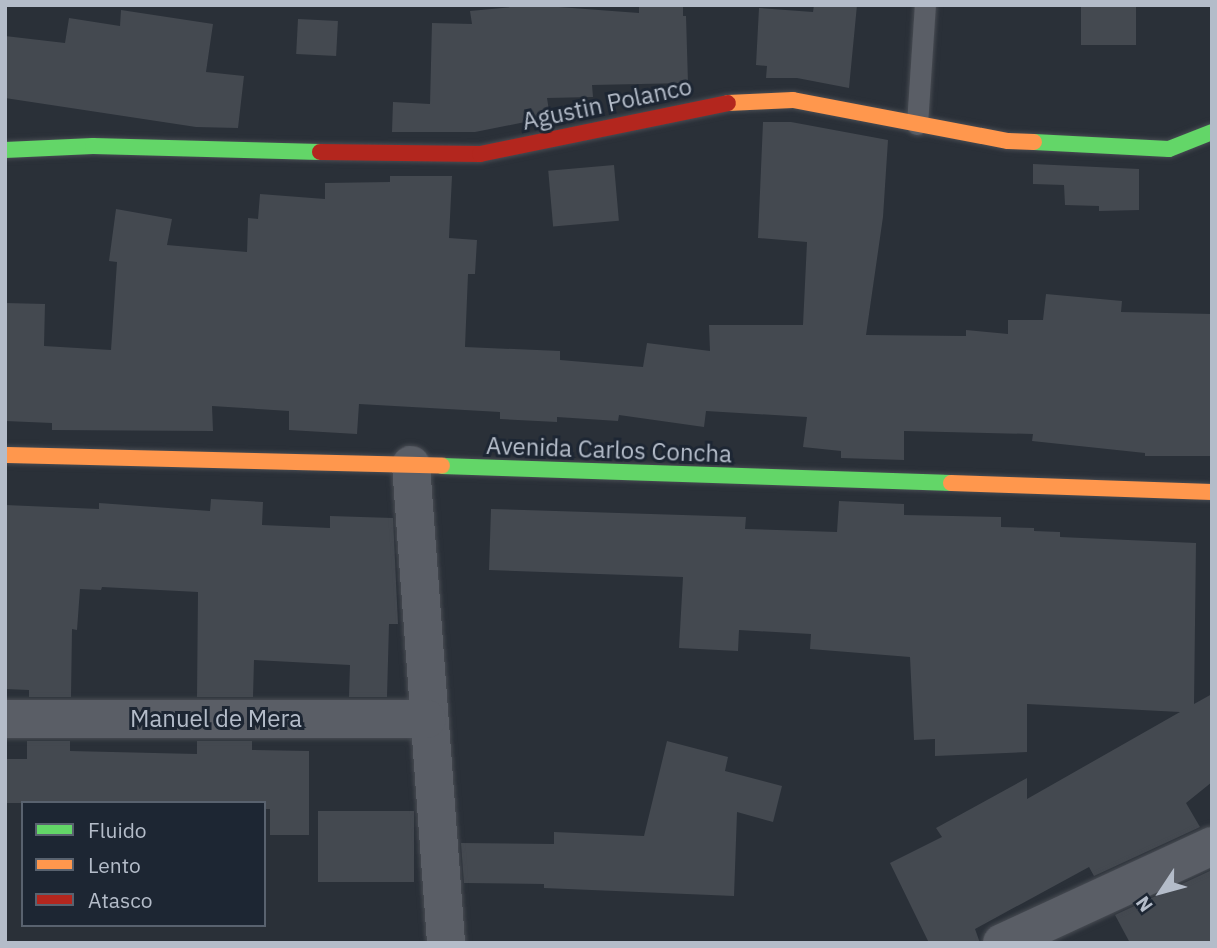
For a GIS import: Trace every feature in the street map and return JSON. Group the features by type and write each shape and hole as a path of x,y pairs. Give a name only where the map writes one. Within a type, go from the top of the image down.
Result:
{"street":[{"name":"Agustin Polanco","path":"5,150 93,146 427,155 481,154 710,105 752,100 793,100 1008,141 1169,149 1212,132"},
{"name":"Avenida Carlos Concha","path":"5,455 411,465 1212,492"},
{"path":"411,465 427,719 446,943"},
{"name":"Manuel de Mera","path":"5,719 427,719"},
{"path":"1002,943 1212,846"}],"lane":[{"path":"917,124 925,5"}],"building":[{"path":"532,5 639,13 639,5 683,5 683,16 686,16 688,83 592,85 593,97 547,98 550,117 475,132 392,132 393,102 430,104 432,23 472,24 470,11"},
{"path":"814,5 857,5 849,88 797,78 766,78 767,66 756,65 759,8 813,12"},
{"path":"1081,5 1136,5 1136,45 1081,45"},
{"path":"121,10 213,24 206,72 244,76 238,128 196,127 5,98 5,36 65,43 69,18 120,26"},
{"path":"298,19 338,21 336,56 296,54"},
{"path":"763,122 791,122 888,140 883,217 866,335 966,336 966,330 1008,334 1008,320 1043,320 1046,294 1122,301 1121,312 1212,314 1212,456 1145,456 1145,453 1032,441 1033,434 904,431 904,460 841,458 841,451 803,447 807,417 706,411 704,427 619,415 618,421 557,417 557,422 500,419 500,412 359,404 357,434 289,430 289,411 212,406 213,431 52,430 52,423 5,421 5,303 45,304 44,346 111,350 117,262 109,261 116,209 172,219 167,245 247,252 248,218 258,219 260,194 325,199 325,183 390,182 390,176 452,176 449,238 477,240 475,274 468,274 465,347 560,351 560,360 643,367 647,343 710,351 709,325 803,325 807,242 758,238"},
{"path":"1033,164 1139,169 1139,210 1099,211 1099,206 1065,205 1064,185 1033,184"},
{"path":"614,165 619,221 553,227 548,171"},
{"path":"211,499 263,502 262,525 330,528 330,516 393,518 398,624 389,624 387,697 349,697 350,665 254,660 253,697 197,697 198,592 102,587 101,590 80,589 77,630 72,629 71,697 29,697 29,690 5,689 5,505 99,509 99,503 210,511"},
{"path":"839,501 904,504 904,515 1001,517 1001,527 1060,532 1060,537 1196,543 1194,704 1212,694 1212,782 1186,803 1200,827 1094,876 1089,867 975,929 980,943 929,943 890,863 942,837 936,828 1027,778 1027,799 1180,712 1027,704 1027,752 935,756 935,739 914,740 910,657 810,649 811,634 739,630 738,651 679,648 683,577 489,570 491,509 746,517 745,529 837,532"},
{"path":"27,741 70,741 70,751 197,754 197,741 252,741 252,750 309,751 309,835 270,835 270,809 266,809 266,801 5,803 5,759 27,759"},
{"path":"667,741 728,757 725,771 782,786 773,822 737,812 734,896 544,888 544,884 464,883 461,843 554,844 554,832 644,836"},
{"path":"318,811 414,811 414,882 318,882"},
{"path":"1212,870 1212,943 1130,943 1115,915"}],"traffic: fast":[{"path":"1034,142 1169,149 1212,132"},
{"path":"5,150 93,146 320,152"},
{"path":"442,466 951,483"}],"traffic: slow":[{"path":"728,103 793,100 1008,141 1034,142"},
{"path":"5,455 442,466"},
{"path":"951,483 1212,492"}],"traffic: jam":[{"path":"320,152 480,154 728,103"}]}
